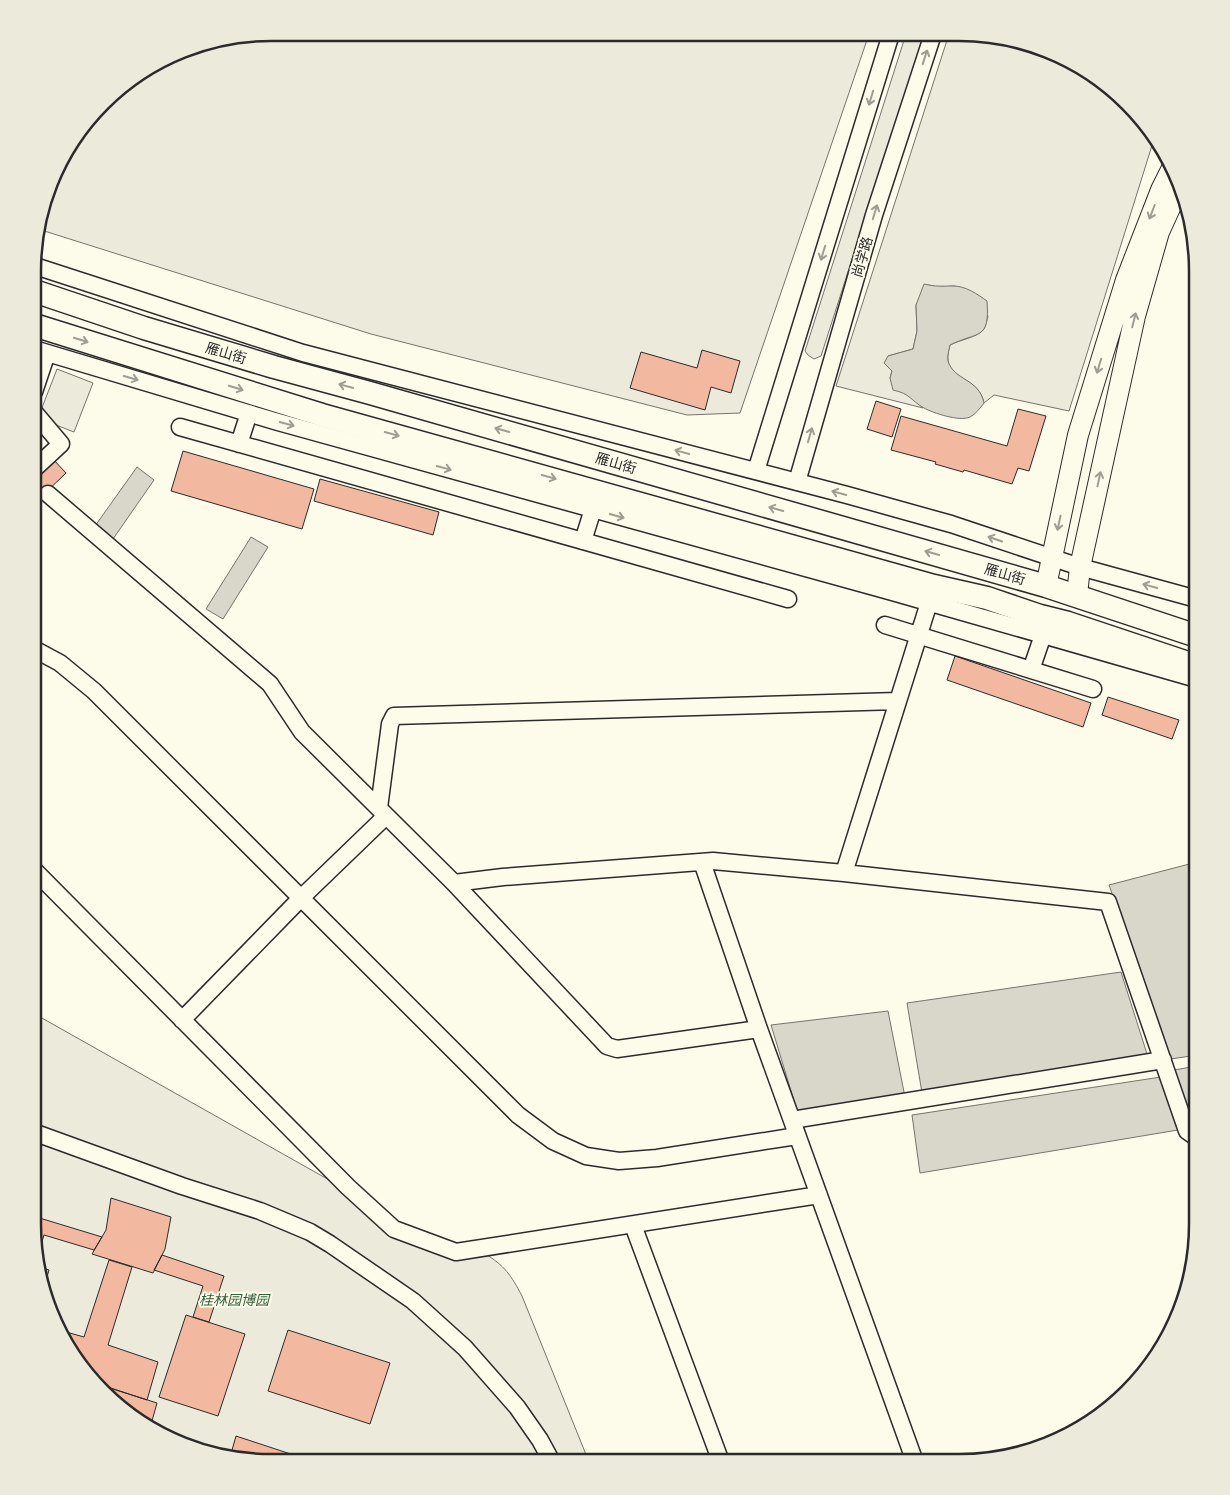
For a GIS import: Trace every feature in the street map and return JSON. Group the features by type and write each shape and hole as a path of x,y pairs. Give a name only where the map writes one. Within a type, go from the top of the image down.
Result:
{"highway":[{"name":"雁山街","path":"41,293 144,328 274,367 370,392 1046,586 1189,633"},
{"name":"雁山街","path":"41,327 322,415 931,594 987,598 1189,663"}],"main road":[{"path":"1046,586 1078,435 1126,280 1168,176"},
{"path":"1076,595 1080,567 1135,316 1160,232 1176,195"}],"street":[{"path":"756,471 889,41"},
{"name":"尚学路","path":"797,482 874,214 931,41"},
{"path":"41,268 303,353 951,524 1080,567 1189,597"},
{"path":"41,351 249,413 592,509 931,594 1043,635 1189,677"},
{"path":"239,444 249,413"},
{"path":"41,420 61,444 41,463"},
{"path":"180,427 788,599"},
{"path":"48,494 270,684 302,732 454,884 607,1046 617,1050 759,1029"},
{"path":"583,541 592,509"},
{"path":"844,873 931,594"},
{"path":"885,625 1093,689"},
{"path":"1031,670 1043,635"},
{"path":"41,653 60,663 94,691 518,1115 553,1142 586,1156 620,1161 657,1158 797,1136"},
{"path":"182,1020 383,812 390,724 394,716 897,701"},
{"path":"454,884 503,877 713,861 844,873 1108,902 1189,1132"},
{"path":"702,862 759,1029 912,1454"},
{"path":"41,877 341,1180 394,1229 456,1252 819,1195"},
{"path":"792,1120 1163,1060"},
{"path":"41,1135 182,1186 260,1211 310,1232 330,1244 412,1301 465,1348 517,1407 548,1454"},
{"path":"634,1225 718,1454"}],"green space":[{"path":"271,41 867,41 740,413 687,415 371,334 45,231 53,197 65,169 80,143 108,108 143,80 169,65 197,53 241,43"},
{"path":"904,41 921,41 821,356 814,359 805,351"},
{"path":"947,41 989,43 1033,53 1061,65 1087,80 1122,108 1152,146 1069,411 994,395 984,403 977,389 951,368 948,361 950,345 981,332 985,327 988,316 955,286 938,287 928,285 916,305 917,331 913,349 888,356 892,371 890,378 923,408 836,386"},
{"name":"桂林园博园","path":"41,1018 338,1185 385,1229 484,1253 497,1262 511,1277 522,1296 586,1454 271,1454 241,1452 197,1442 156,1423 119,1397 98,1376 80,1352 65,1326 49,1284 43,1254 41,1224"}],"shaded area":[{"path":"924,284 962,287 987,301 984,329 980,333 950,345 948,355 951,368 977,389 984,403 970,417 953,418 934,412 919,405 907,395 893,390 890,378 892,371 884,363 888,356 913,349 917,331 916,305"},
{"path":"57,369 93,383 74,432 41,419 41,410"},
{"path":"137,467 154,480 113,539 95,526"},
{"path":"251,537 268,547 223,619 206,609"},
{"path":"1189,864 1189,1056 1171,1059 1109,885"},
{"path":"1121,972 1148,1057 922,1093 907,1003"},
{"path":"888,1011 905,1097 798,1114 771,1025"},
{"path":"1189,1067 1189,1112 1174,1070"},
{"path":"1161,1077 1178,1130 920,1173 912,1115"}],"building":[{"path":"702,350 740,361 731,393 711,387 705,410 630,388 641,352 697,368"},
{"path":"876,401 901,409 892,437 867,429"},
{"path":"1018,409 1046,416 1029,471 1018,468 1012,484 964,470 963,472 935,464 936,462 891,450 901,416 1007,446"},
{"path":"183,451 314,489 302,529 171,491"},
{"path":"52,458 66,473 43,495 41,493 41,468"},
{"path":"320,479 439,512 433,535 314,501"},
{"path":"955,656 1091,703 1083,727 947,680"},
{"path":"1108,697 1179,720 1172,739 1102,715"},
{"path":"111,1198 171,1217 165,1249 153,1273 92,1254 106,1230"},
{"path":"41,1218 102,1237 94,1250 44,1235 42,1241"},
{"path":"162,1255 224,1276 209,1322 193,1317 203,1286 154,1270"},
{"path":"109,1260 132,1267 108,1345 158,1362 147,1400 108,1387 80,1352 69,1333 84,1337"},
{"path":"186,1315 245,1334 218,1416 159,1397"},
{"path":"288,1330 390,1363 370,1424 268,1391"},
{"path":"108,1387 157,1403 152,1421"},
{"path":"236,1436 291,1454 271,1454 232,1450"}]}
